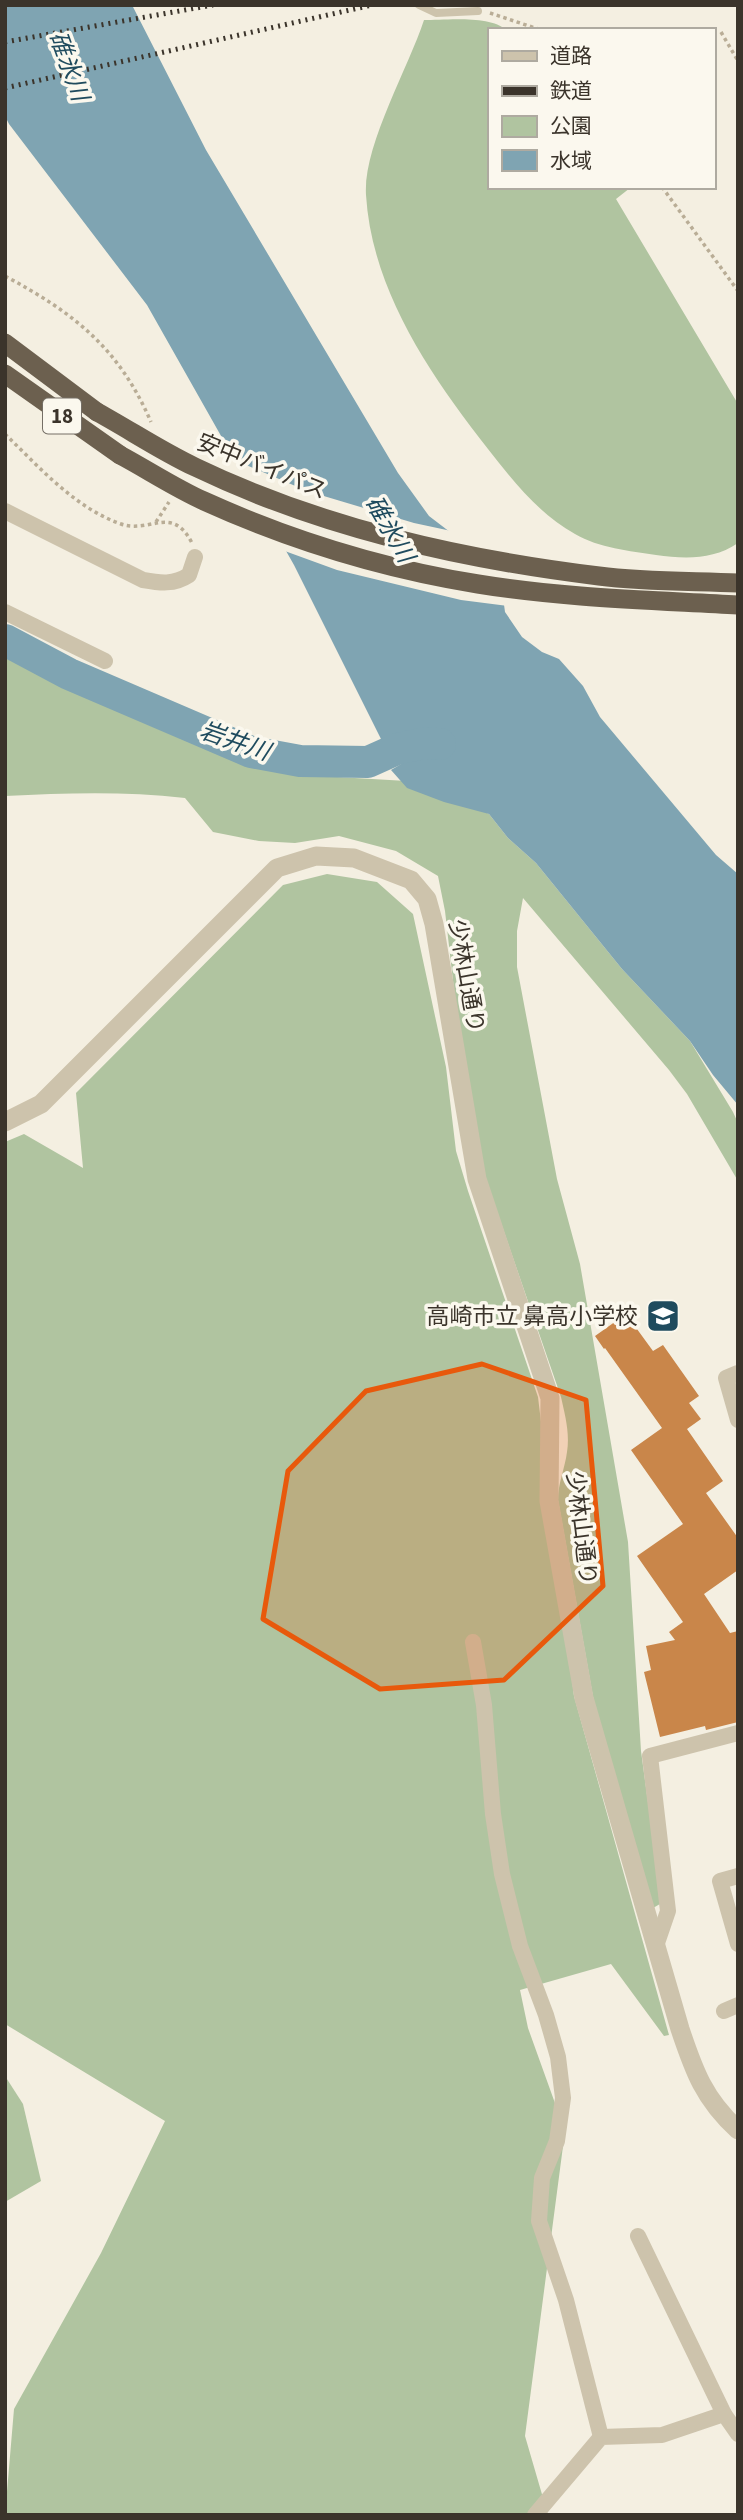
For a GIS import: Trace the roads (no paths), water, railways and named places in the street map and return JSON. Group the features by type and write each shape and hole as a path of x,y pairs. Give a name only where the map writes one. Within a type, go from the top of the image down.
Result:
{"highway":[{"name":"安中バイパス","path":"5,343 97,412 194,467 339,524 416,545 601,577 738,583"},
{"name":"18","path":"5,374 120,455 203,500 268,527 324,546 403,568 479,584 600,597 738,605"}],"street":[{"path":"5,511 143,580 179,582 189,575 195,557"},
{"path":"5,612 104,661"},
{"name":"少林山通り","path":"5,1122 41,1104 277,868 316,856 354,858 411,880 427,899 434,924 477,1179 550,1398 549,1501 584,1698 695,2074 707,2096 738,2130"},
{"path":"738,1373 726,1378 738,1420"},
{"path":"473,1642 484,1705 493,1814 502,1874 520,1946 547,2015 558,2057 563,2098 557,2141 541,2178 539,2221 566,2300 600,2437"},
{"path":"656,1945 668,1911 650,1756 738,1733"},
{"path":"738,1877 720,1881 738,1944"},
{"path":"638,2236 724,2414 738,2434"},
{"path":"535,2515 600,2437 662,2435 724,2414"}],"lane":[{"path":"419,5 436,13 478,11"}],"water":[{"name":"碓氷川","path":"5,5 132,5 206,150 398,473 429,516 500,575 505,612 522,637 542,652 559,659 583,686 600,717 716,855 738,874 738,1105 690,1041 622,969 536,863 508,838 489,814 444,802 407,788 391,770 408,760 381,739 294,565 147,305 9,124 5,116"}],"waterway":[{"name":"岩井川","path":"5,640 69,674 251,752 300,761 368,762 397,749 424,743 440,744"}],"railway":[{"path":"5,42 213,5"},
{"path":"5,88 372,5"}],"place":[{"name":"高崎市立 鼻高小学校","path":"663,1316"}]}
